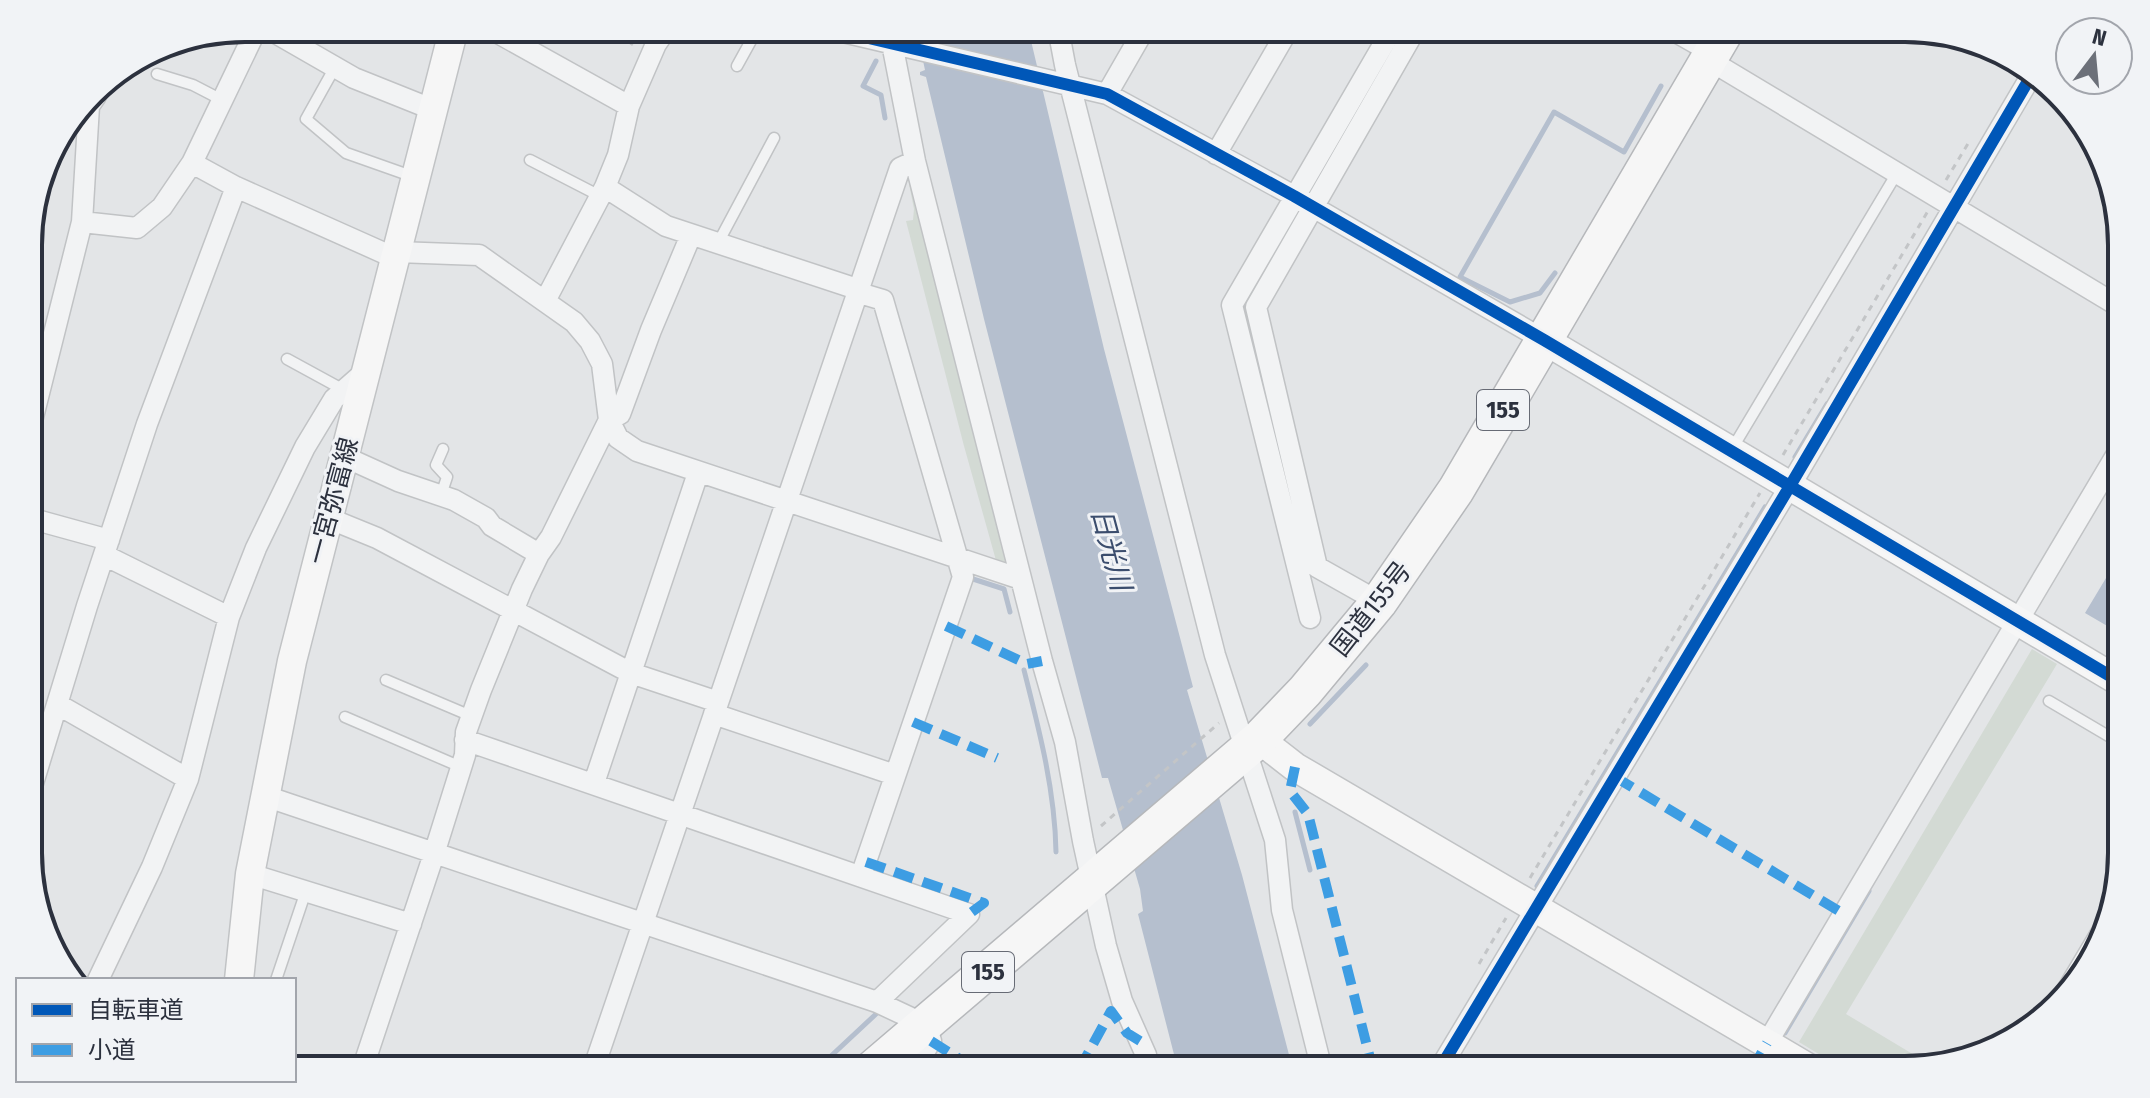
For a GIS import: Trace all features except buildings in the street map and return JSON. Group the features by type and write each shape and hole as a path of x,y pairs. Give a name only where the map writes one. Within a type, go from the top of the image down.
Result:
{"highway":[{"name":"国道155号","path":"891,1056 928,1031 1097,877 1246,749 1305,691 1379,602 1456,490 1716,47"}],"street":[{"path":"82,222 137,228 162,207 192,163 251,42"},
{"path":"291,42 354,78 434,110"},
{"name":"一宮弥富線","path":"239,978 250,874 292,661 451,42"},
{"path":"514,42 629,106"},
{"path":"545,301 618,155 629,106 659,42"},
{"path":"894,42 915,161 1065,742 1097,877 1106,946 1122,1001 1146,1056"},
{"path":"902,42 1107,94 1303,201 1544,340 2108,675"},
{"path":"1060,42 1068,86 1215,655 1275,840 1282,910 1318,1056"},
{"path":"1107,94 1137,42"},
{"path":"1216,154 1281,42"},
{"path":"1379,602 1317,567 1256,307 1303,201 1382,42"},
{"path":"1310,618 1232,305 1407,42"},
{"path":"1716,47 1897,173 2108,300"},
{"path":"1436,1056 1944,202 2027,82"},
{"path":"42,381 82,222 88,115"},
{"path":"598,1056 900,168 915,161"},
{"path":"192,163 236,187 396,255 479,255 574,322 590,341 602,364 609,420 618,438 637,451 1021,579"},
{"path":"42,753 147,424 236,187"},
{"path":"602,191 666,226 883,300 963,577 861,876"},
{"path":"367,1056 461,767 471,716 539,554 551,537 609,420 620,414 691,235"},
{"path":"99,978 152,867 188,779 229,617 279,497 305,447 342,389 367,370"},
{"path":"345,457 398,481 441,495 486,518 492,526 539,554"},
{"path":"1767,1043 2108,469"},
{"path":"594,783 698,473"},
{"path":"328,518 377,538 631,673 895,775"},
{"path":"42,523 107,548 229,617"},
{"path":"1303,590 1342,581"},
{"path":"57,704 188,779"},
{"path":"465,740 969,914 877,1002"},
{"path":"1246,749 1295,767 1789,1056"},
{"path":"265,796 877,1002 928,1031 931,1041 922,1056"},
{"path":"250,874 411,924"},
{"path":"905,1056 928,1031"}],"lane":[{"path":"737,66 750,42"},
{"path":"335,67 306,119 346,153 416,178"},
{"path":"157,74 193,85 222,100"},
{"path":"718,243 774,138"},
{"path":"530,160 602,191"},
{"path":"1731,451 1897,173"},
{"path":"287,359 342,389"},
{"path":"441,495 447,477 436,465 443,449"},
{"path":"386,680 471,716"},
{"path":"2049,701 2108,736"},
{"path":"345,717 461,767"},
{"path":"277,978 306,891"}],"path":[{"path":"628,42 650,57"},
{"path":"1479,964 1527,903 1780,480 1944,202 1975,131"},
{"path":"1091,834 1229,714"}],"shaded area":[{"path":"910,173 1010,566 997,564 906,221 913,220 914,209 907,174"},
{"path":"2032,649 2057,664 1846,1014 1916,1056 1822,1056 1799,1042"}],"water":[{"name":"日光川","path":"919,42 1031,42 1104,349 1193,687 1187,690 1242,875 1289,1056 1174,1056 1138,914 1143,911 1140,889 1108,778 1102,778 984,319 926,77 920,75 925,70"},
{"path":"2108,575 2108,626 2085,613"}],"waterway":[{"path":"876,61 863,86 881,95 885,118"},
{"path":"1555,273 1540,293 1510,302 1460,277 1554,112 1624,152 1661,86"},
{"path":"1315,183 1327,164"},
{"path":"1251,292 1243,305 1289,491"},
{"path":"1795,457 1827,404"},
{"path":"1537,886 1765,507"},
{"path":"973,579 1004,589 1010,612"},
{"path":"1310,724 1366,665"},
{"path":"1024,670 1049,783 1056,852"},
{"path":"1295,812 1310,870"},
{"path":"1785,1033 1869,891"},
{"path":"831,1056 876,1014"}],"marked path":[{"path":"946,626 1027,664 1042,661"},
{"path":"913,722 997,758"},
{"path":"1295,767 1290,791 1308,814 1369,1056"},
{"path":"1615,777 1844,914"},
{"path":"866,862 984,903 969,914"},
{"path":"1087,1056 1111,1011 1127,1033 1140,1041"},
{"path":"931,1041 955,1056"},
{"path":"1760,1056 1767,1043"}],"cycle path":[{"path":"886,42 1107,94 1294,196 1544,340 2108,675"},
{"path":"1447,1056 1790,486 2027,83"}]}
